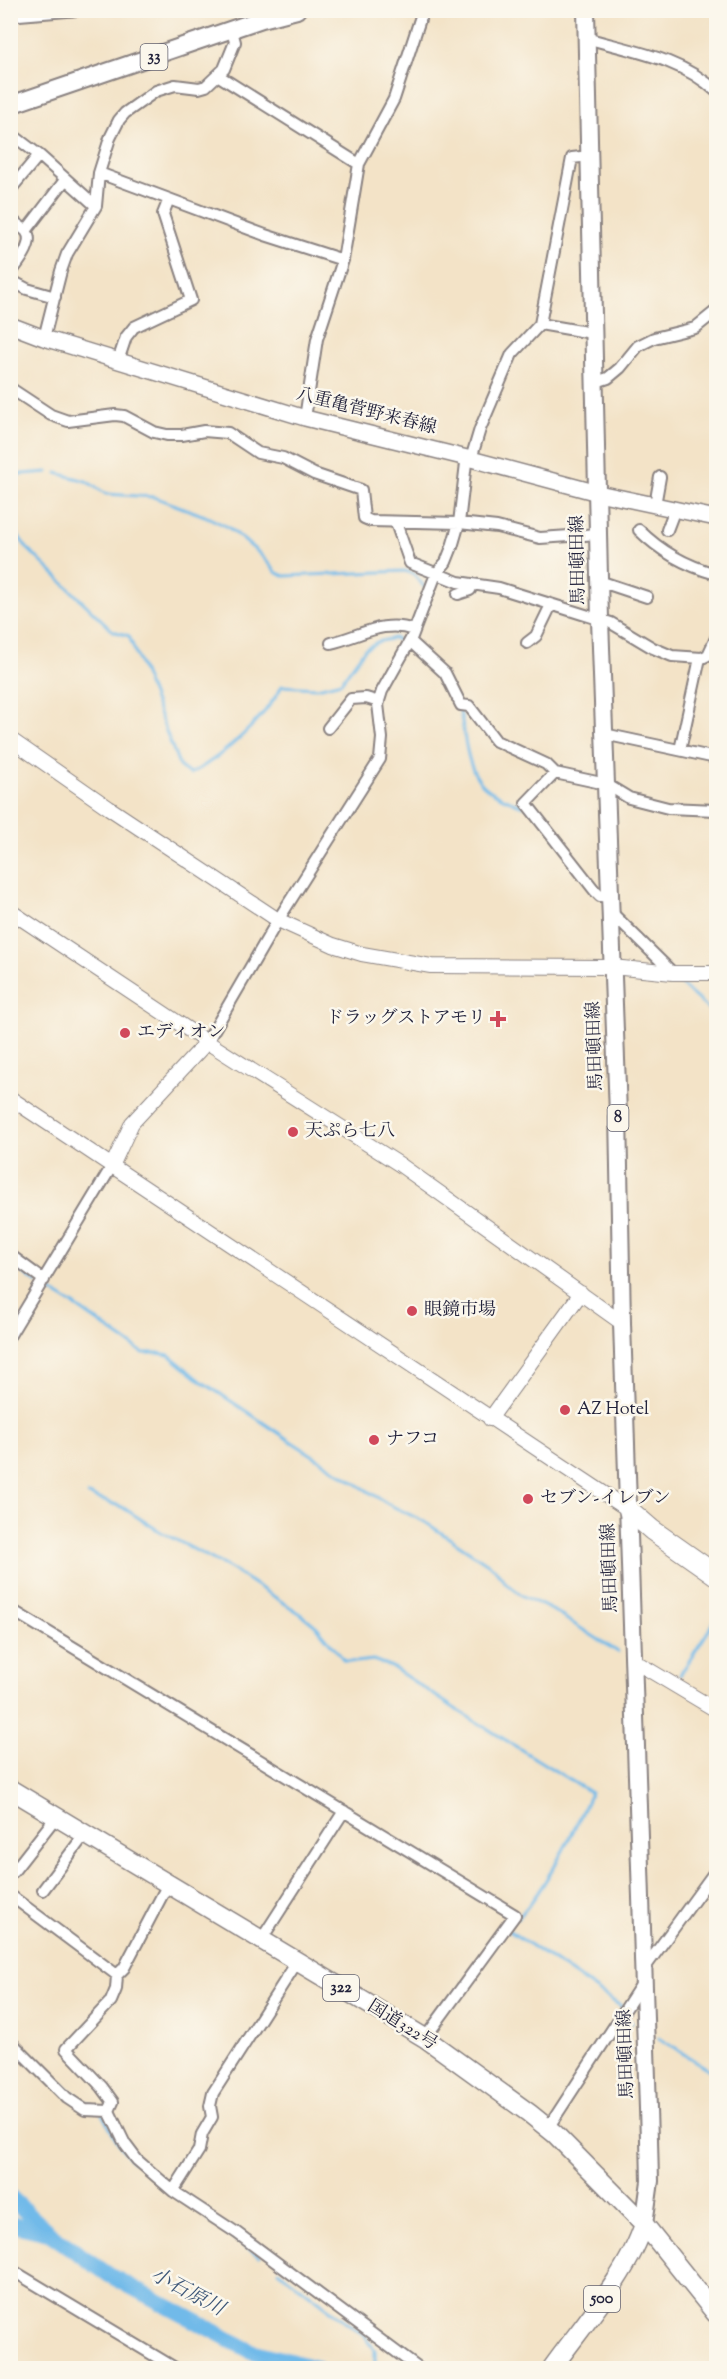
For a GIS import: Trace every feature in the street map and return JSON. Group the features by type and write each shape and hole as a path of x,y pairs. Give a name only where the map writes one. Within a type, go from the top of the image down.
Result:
{"highway":[{"path":"629,1510 654,1518 717,1560"},
{"path":"629,1510 652,1530 717,1575"},
{"name":"国道322号","path":"10,1789 425,2038 548,2128 644,2224"},
{"name":"322","path":"644,2224 717,2314"},
{"name":"500","path":"552,2368 617,2277 639,2240 644,2224"}],"main road":[{"name":"33","path":"10,105 232,31 260,15 297,10"},
{"name":"馬田頓田線","path":"586,10 593,383 618,1114 622,1323 650,2181 644,2224"},
{"name":"八重亀菅野来春線","path":"10,325 44,338 305,418 469,461 717,519"}],"street":[{"path":"19,15 80,10"},
{"path":"305,418 317,339 343,260 359,164 394,99 423,10"},
{"path":"44,338 67,254 96,206 99,173 110,138 125,113 156,91 175,85 199,88 219,76 235,42 232,31"},
{"path":"586,38 684,67 701,77 717,91"},
{"path":"219,76 359,164"},
{"path":"10,134 39,155 96,206"},
{"path":"10,190 39,155"},
{"path":"10,1335 112,1166 132,1123 207,1042 278,920 380,759 382,738 379,702 382,691 409,640 436,574 446,562 459,523 469,461 512,354 540,324 572,158 590,156"},
{"path":"99,173 265,235 343,260"},
{"path":"26,231 65,180"},
{"path":"118,361 126,337 134,327 191,300 163,214 169,199"},
{"path":"10,219 26,231 29,237 28,246 10,274"},
{"path":"10,280 27,289 55,297"},
{"path":"593,383 608,378 639,346 654,338 695,328 717,311"},
{"path":"540,324 592,333"},
{"path":"10,388 51,415 68,421 115,415 124,416 154,432 167,435 204,431 228,433 258,453 282,458 314,474 361,490 364,518 371,521 459,523 497,527 540,538 599,534"},
{"path":"655,505 660,477"},
{"path":"667,530 675,509"},
{"path":"396,523 410,563 458,582 499,588 600,620 662,653 700,658 708,655 717,638"},
{"path":"639,530 653,544 671,555 717,574"},
{"path":"599,581 646,597"},
{"path":"458,594 470,590 473,584"},
{"path":"527,643 533,640 540,630 551,604"},
{"path":"331,644 367,630 401,625 409,640 445,673 461,705 469,706 496,741 546,764 555,774 606,784 629,798 668,808 717,810"},
{"path":"680,750 700,658"},
{"path":"328,729 351,699 366,698 379,702"},
{"path":"604,734 717,758"},
{"path":"10,739 278,920 333,945 399,962 431,966 612,967 673,973 717,973"},
{"path":"555,774 526,803 595,891 610,904 673,973"},
{"path":"10,911 207,1042 399,1164 622,1323"},
{"path":"10,1098 629,1510"},
{"path":"10,1255 42,1284"},
{"path":"490,1419 581,1293"},
{"path":"10,1609 515,1915 425,2038"},
{"path":"634,1661 717,1710"},
{"path":"261,1940 344,1811"},
{"path":"11,1872 56,1817"},
{"path":"43,1890 85,1834"},
{"path":"548,2128 643,1976 712,1887 717,1870"},
{"path":"10,2041 67,2098 86,2110 102,2111 113,2102 66,2049 111,2001 116,1989 117,1975 124,1968 168,1884"},
{"path":"10,1895 117,1975"},
{"path":"173,2191 199,2150 202,2134 212,2117 210,2106 213,2093 297,1962"},
{"path":"102,2111 137,2160 173,2191 237,2233 418,2368"},
{"path":"11,2270 174,2368"}],"waterway":[{"path":"10,475 48,472"},
{"path":"57,473 86,481 106,494 154,497 205,516 228,527 259,553 277,573 284,576 405,571 414,574 425,588"},
{"path":"10,524 27,548 113,631 129,636 180,767 190,774 242,736 265,711 282,686 317,688 341,682 365,649 377,642 394,638 405,644"},
{"path":"459,707 467,752 475,774 489,790 523,806"},
{"path":"677,981 716,1016"},
{"path":"10,1262 37,1283"},
{"path":"43,1286 143,1353 169,1355 201,1381 292,1442 388,1504 425,1522 494,1568 506,1583 523,1596 552,1610 618,1652"},
{"path":"88,1495 122,1507 159,1531 231,1569 301,1614 317,1627 344,1660 355,1662 373,1660 392,1667 591,1793 549,1875 518,1918"},
{"path":"680,1675 716,1619"},
{"path":"508,1930 622,2007"},
{"path":"625,2016 632,2023"},
{"path":"10,2034 59,2082 83,2101 95,2107"},
{"path":"658,2038 716,2074"},
{"path":"102,2114 132,2161"},
{"name":"小石原川","path":"10,2197 49,2233 109,2275 251,2351 316,2368"},
{"path":"208,2220 259,2256"},
{"name":"小石原川","path":"10,2224 48,2233"},
{"path":"279,2271 365,2336 375,2350 375,2368"}],"place":[{"name":"ドラッグストアモリ","path":"498,1019"},
{"name":"エディオン","path":"125,1033"},
{"name":"天ぷら七八","path":"293,1132"},
{"name":"眼鏡市場","path":"412,1311"},
{"name":"AZ Hotel","path":"565,1410"},
{"name":"ナフコ","path":"374,1440"},
{"name":"セブン-イレブン","path":"528,1499"}]}
